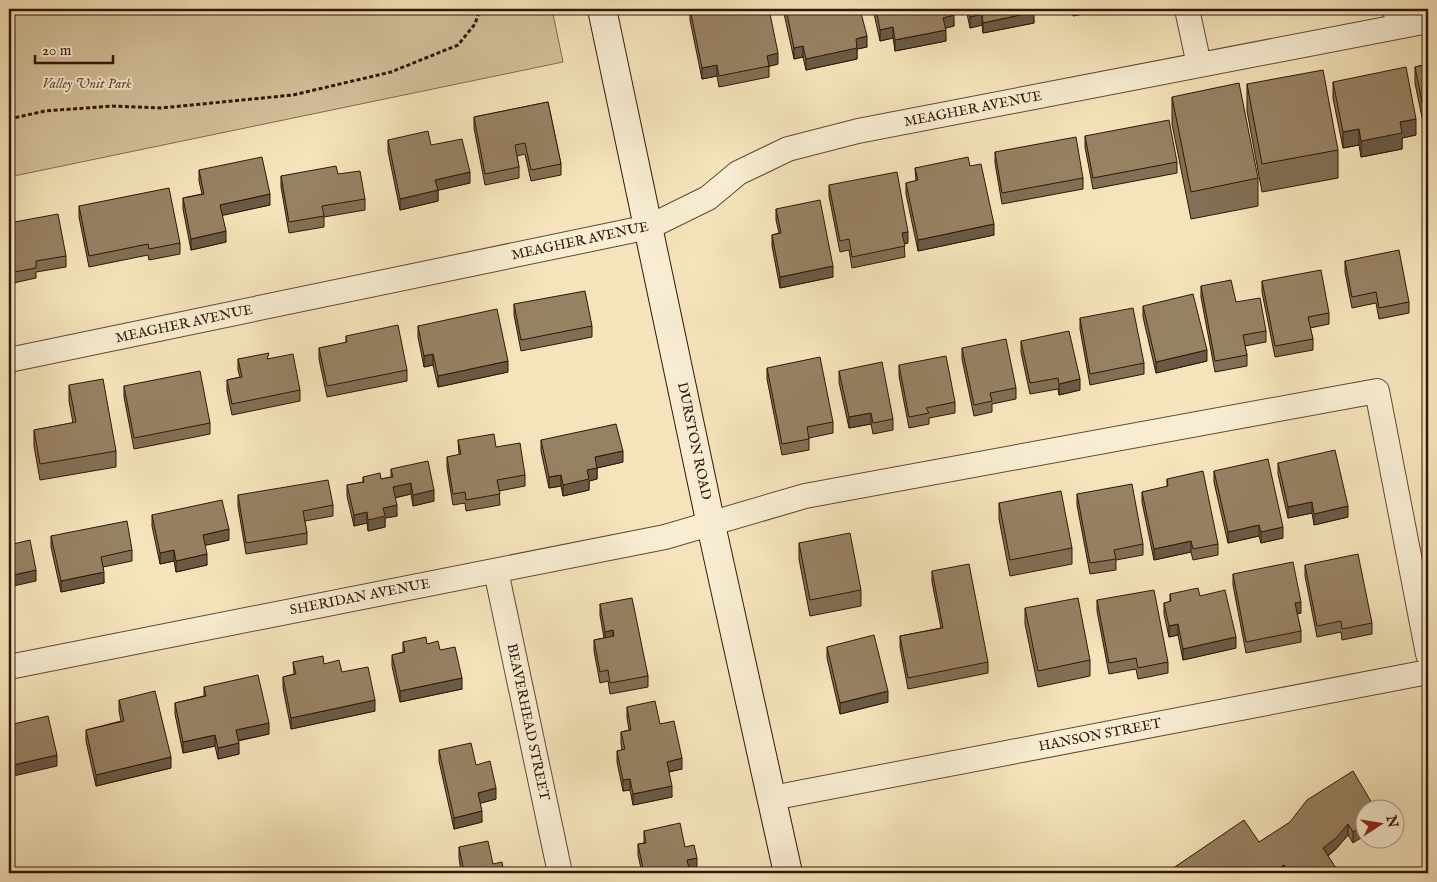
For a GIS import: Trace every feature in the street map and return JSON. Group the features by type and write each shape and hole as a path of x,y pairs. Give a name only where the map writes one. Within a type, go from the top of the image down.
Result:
{"main road":[{"name":"DURSTON ROAD","path":"602,9 711,525 788,873"}],"street":[{"path":"1188,9 1199,65"},
{"name":"MEAGHER AVENUE","path":"9,360 649,227 708,198 738,173 788,148 858,131 1199,65 1391,18 1428,20"},
{"name":"SHERIDAN AVENUE","path":"9,667 666,537 805,496 1377,391 1428,654"},
{"name":"BEAVERHEAD STREET","path":"496,571 560,873"},
{"name":"HANSON STREET","path":"772,798 1428,672"}],"path":[{"path":"9,120 45,111 112,106 161,108 293,95 391,72 458,46 475,24 480,9"}],"green space":[{"name":"Valley Unit Park","path":"9,9 552,9 563,62 9,177"}],"building":[{"path":"690,9 769,9 778,53 767,56 769,66 719,76 717,65 702,68"},
{"path":"786,9 860,9 867,36 856,39 857,48 806,59 803,46 794,48"},
{"path":"876,9 953,9 954,15 943,18 946,30 895,40 893,27 880,30"},
{"path":"969,9 1033,9 1034,12 983,23 982,14 970,17"},
{"path":"1428,64 1428,116 1425,117 1415,67"},
{"path":"1406,67 1416,119 1400,122 1402,133 1361,141 1359,129 1343,132 1333,82"},
{"path":"1323,70 1338,150 1262,164 1247,84"},
{"path":"1239,83 1258,178 1191,192 1172,97"},
{"path":"548,102 561,164 531,170 525,143 515,145 519,167 485,174 474,117"},
{"path":"1169,120 1177,162 1093,178 1085,136"},
{"path":"428,131 431,145 462,139 470,172 435,180 438,190 400,199 388,140"},
{"path":"1076,137 1083,178 1002,193 995,152"},
{"path":"262,157 270,194 220,205 226,231 191,239 183,198 204,194 199,170"},
{"path":"968,157 970,166 981,164 994,224 918,240 906,183 918,180 915,168"},
{"path":"336,166 338,174 360,171 365,199 322,206 324,216 289,222 281,176"},
{"path":"897,172 908,232 902,233 905,246 852,257 849,239 840,241 829,185"},
{"path":"169,188 180,243 149,249 148,244 89,256 79,206"},
{"path":"820,200 833,266 780,277 772,235 781,233 776,209"},
{"path":"58,214 66,256 36,261 36,268 9,273 9,223"},
{"path":"1399,250 1409,302 1379,308 1376,292 1352,297 1345,261"},
{"path":"1321,270 1329,313 1308,317 1313,339 1275,346 1262,281"},
{"path":"1231,280 1236,302 1260,298 1266,331 1243,335 1247,355 1215,361 1201,286"},
{"path":"585,291 592,326 521,340 514,304"},
{"path":"1193,294 1207,350 1156,362 1143,306"},
{"path":"1133,308 1144,363 1090,374 1080,318"},
{"path":"497,309 508,361 438,376 433,354 424,356 418,326"},
{"path":"398,325 407,370 327,386 319,348 347,342 346,336"},
{"path":"1069,331 1080,379 1059,384 1058,378 1030,383 1021,341"},
{"path":"1006,339 1016,388 990,393 992,401 974,405 962,348"},
{"path":"269,353 267,359 293,354 300,390 232,404 227,380 242,377 238,359"},
{"path":"946,356 955,402 926,408 929,413 909,417 899,365"},
{"path":"820,357 833,422 807,427 809,439 782,444 767,368"},
{"path":"882,362 893,419 873,423 871,413 849,417 839,371"},
{"path":"200,371 210,423 134,438 124,386"},
{"path":"103,379 116,451 40,464 34,430 76,422 69,385"},
{"path":"616,424 623,451 595,457 597,468 587,470 589,479 563,485 561,475 549,477 541,440"},
{"path":"494,434 496,447 520,443 525,475 497,480 500,494 466,500 465,492 453,494 447,457 461,454 458,440"},
{"path":"1335,450 1348,506 1314,514 1312,502 1288,507 1278,463"},
{"path":"9,453 12,465 9,465"},
{"path":"1268,459 1283,527 1261,532 1259,525 1228,532 1214,471"},
{"path":"428,461 434,490 413,495 411,483 393,487 397,505 383,508 385,516 368,520 367,512 354,515 347,485 364,482 363,477 380,473 381,479 393,477 391,469"},
{"path":"1203,471 1218,544 1193,549 1191,541 1154,549 1142,492 1168,486 1167,479"},
{"path":"328,480 333,505 303,511 307,533 246,543 238,495"},
{"path":"1132,484 1143,544 1114,550 1116,559 1090,563 1077,494"},
{"path":"1061,491 1072,548 1010,560 999,503"},
{"path":"222,500 229,529 203,535 207,554 176,561 174,550 160,553 152,515"},
{"path":"127,521 132,550 101,557 104,572 61,581 51,536"},
{"path":"850,533 861,590 810,600 799,543"},
{"path":"30,540 36,570 9,576 9,545"},
{"path":"1358,554 1372,623 1342,629 1341,621 1317,626 1305,565"},
{"path":"1293,562 1301,602 1295,603 1301,631 1246,642 1233,574"},
{"path":"969,564 988,662 908,678 900,636 943,628 932,571"},
{"path":"1198,588 1200,596 1225,590 1236,637 1183,649 1178,624 1169,626 1164,603 1171,601 1170,594"},
{"path":"1154,590 1168,662 1138,668 1136,658 1109,663 1097,600"},
{"path":"632,598 648,676 610,683 608,670 600,672 594,640 614,636 613,630 605,632 600,604"},
{"path":"1078,598 1090,660 1038,671 1025,608"},
{"path":"874,635 888,691 840,703 827,647"},
{"path":"426,637 427,644 438,641 440,650 455,647 462,678 400,691 392,655 405,652 403,642"},
{"path":"323,656 324,664 339,660 342,672 368,667 375,700 291,718 283,677 296,674 293,662"},
{"path":"258,675 269,723 236,730 239,743 218,748 215,735 183,742 175,703 206,696 204,687"},
{"path":"155,691 171,757 96,775 86,730 124,721 119,700"},
{"path":"655,701 660,724 674,721 682,758 667,762 672,786 633,794 630,779 623,780 617,751 625,749 621,732 631,730 627,707"},
{"path":"48,716 57,755 9,766 9,725"},
{"path":"471,743 476,765 490,761 496,788 478,793 482,811 454,818 439,750"},
{"path":"1353,771 1370,800 1354,800 1354,831 1348,824 1336,838 1323,848 1339,873 1290,873 1284,865 1272,873 1166,873 1244,820 1259,842 1290,822 1307,800"},
{"path":"680,823 685,847 694,845 697,858 687,860 690,873 644,873 638,844 646,843 644,831"},
{"path":"488,841 493,864 502,862 504,873 453,873 464,871 459,847"}]}
